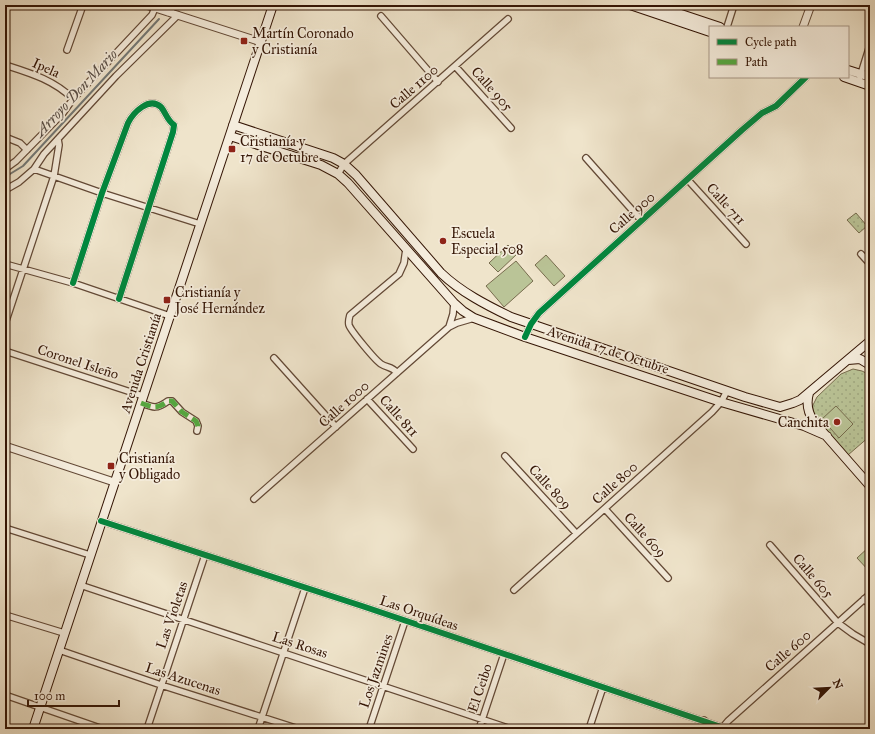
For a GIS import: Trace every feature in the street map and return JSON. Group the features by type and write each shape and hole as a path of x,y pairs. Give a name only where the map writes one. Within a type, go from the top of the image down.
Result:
{"main road":[{"name":"Avenida Cristianía","path":"33,729 273,5"},
{"path":"630,5 654,7 717,26"},
{"path":"654,7 709,32"},
{"path":"849,71 870,86"},
{"path":"849,77 870,77"},
{"name":"Avenida 17 de Octubre","path":"233,125 325,155 344,164 356,175 441,273 449,280 486,304 511,317 727,391 780,407 793,403 809,393 870,341"},
{"name":"Avenida 17 de Octubre","path":"230,136 321,165 338,174 348,183 454,303 474,318 525,338 650,377 721,402 804,426 827,436"},
{"path":"848,360 860,359 870,365"},
{"path":"809,393 808,404 811,417 870,486"}],"street":[{"path":"5,12 7,5"},
{"path":"67,50 83,5"},
{"path":"146,5 261,42"},
{"path":"168,12 174,5"},
{"path":"727,26 734,5"},
{"path":"803,26 811,5"},
{"path":"5,169 16,161 63,113 73,99 152,15 155,8"},
{"path":"5,190 19,182 34,169 44,154 116,76 178,15"},
{"path":"381,16 438,82"},
{"name":"Calle 1100","path":"338,174 344,164 508,19"},
{"path":"860,78 870,45"},
{"name":"Ipela","path":"5,65 44,78 64,90 73,99"},
{"name":"Calle 905","path":"455,66 511,128"},
{"name":"Calle 900","path":"525,338 531,324 539,313 762,113 776,106 805,78"},
{"path":"73,283 102,193 131,116 146,105 158,105 162,108 168,119 174,125 173,132 119,299"},
{"path":"5,138 20,144 27,150"},
{"path":"5,324 54,176 59,145 58,139"},
{"path":"586,158 641,220"},
{"path":"34,169 102,193 200,224"},
{"name":"Calle 711","path":"688,180 746,244"},
{"path":"397,373 394,368 383,365 378,361 350,328 349,322 350,316 398,274 404,263 406,249"},
{"path":"861,254 870,264"},
{"path":"5,264 73,283 170,316"},
{"path":"441,289 449,280"},
{"path":"450,326 454,303"},
{"name":"Calle 1000","path":"254,499 450,326 474,318"},
{"name":"Coronel Isleño","path":"5,351 142,399 156,407 168,401 172,401 182,412 196,421 198,426 197,431"},
{"path":"274,358 336,427"},
{"name":"Calle 800","path":"514,590 712,412 721,402 727,391"},
{"name":"Calle 811","path":"367,399 413,449"},
{"path":"5,446 114,482"},
{"name":"Calle 809","path":"505,456 576,533"},
{"name":"Calle 609","path":"604,509 668,578"},
{"name":"Las Orquídeas","path":"101,521 725,728"},
{"path":"5,528 90,555"},
{"name":"Calle 605","path":"770,545 838,623 870,644"},
{"name":"Las Violetas","path":"147,729 205,555"},
{"name":"Las Rosas","path":"80,585 511,729"},
{"path":"258,729 305,588"},
{"name":"Calle 600","path":"725,728 728,721 870,594"},
{"path":"864,599 870,605"},
{"path":"5,615 64,633"},
{"name":"Los Jazmines","path":"369,729 405,621"},
{"name":"Las Azucenas","path":"59,650 161,685 300,729"},
{"name":"El Ceibo","path":"479,729 504,654"},
{"path":"589,729 604,688"},
{"path":"5,695 103,729"},
{"path":"701,729 704,720"}],"green space":[{"path":"856,213 867,226 859,233 847,220"},
{"path":"508,245 517,254 498,272 489,263"},
{"path":"546,255 565,276 554,286 535,265"},
{"path":"516,261 533,281 504,307 486,286"},
{"path":"853,369 870,375 870,436 848,455 813,414 812,407 817,397 841,374"},
{"name":"Canchita","path":"836,406 853,424 839,438 822,419"},
{"path":"870,546 870,572 857,558"}],"waterway":[{"name":"Arroyo Don Mario","path":"5,177 23,166 159,19"}],"marked path":[{"path":"141,403 155,407 168,401 172,401 182,412 196,421 198,426 197,431"}],"cycle path":[{"path":"525,337 531,324 539,313 742,130 762,113 776,106 805,78"},
{"path":"73,283 102,193 128,123 142,107 151,103 156,104 161,107 174,125 173,132 119,299"},
{"path":"101,521 362,606 727,729"}],"place":[{"name":"Martín Coronado y Cristianía","path":"244,41"},
{"name":"Cristianía y 17 de Octubre","path":"232,149"},
{"name":"Escuela Especial 508","path":"443,241"},
{"name":"Cristianía y José Hernández","path":"167,300"},
{"name":"Canchita","path":"837,422"},
{"name":"Cristianía y Obligado","path":"111,466"}]}
